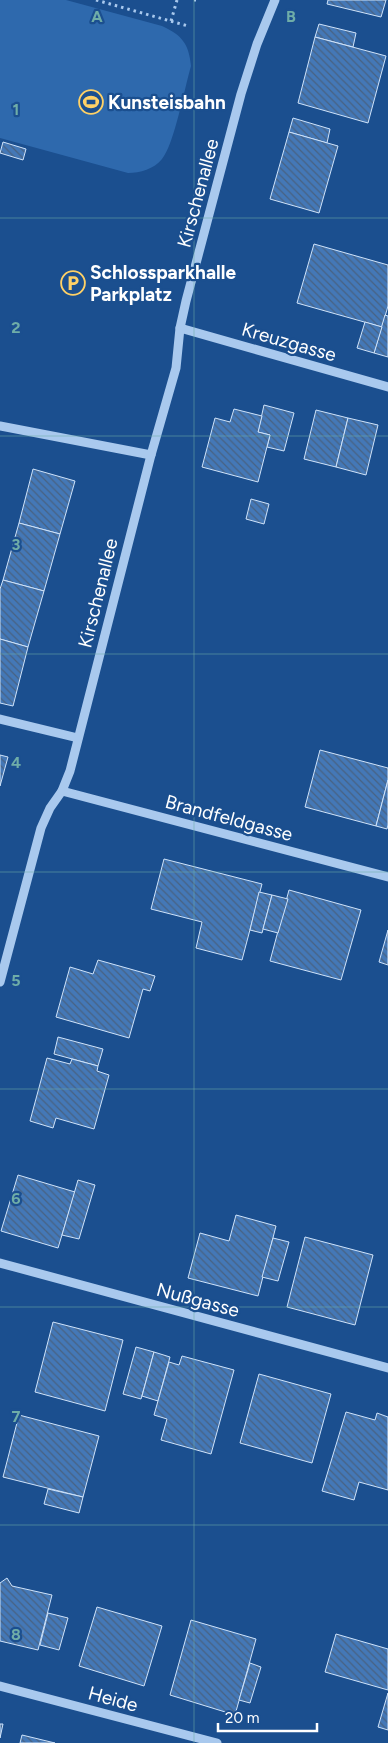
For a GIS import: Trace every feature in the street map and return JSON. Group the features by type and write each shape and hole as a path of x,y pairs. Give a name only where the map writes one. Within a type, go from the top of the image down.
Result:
{"street":[{"name":"Kirschenallee","path":"0,982 41,828 50,808 62,791 70,771 151,455 176,368 180,328 240,94 257,44 275,0"},
{"name":"Kreuzgasse","path":"180,328 388,387"},
{"path":"0,426 151,455"},
{"path":"0,719 78,738"},
{"name":"Brandfeldgasse","path":"62,791 388,876"},
{"name":"Nußgasse","path":"0,1263 388,1368"},
{"name":"Heide","path":"0,1686 217,1743"}],"path":[{"path":"96,0 188,26"},
{"path":"171,21 177,0"}],"shaded area":[{"name":"Kunsteisbahn","path":"0,0 66,0 162,26 175,33 183,41 191,66 171,141 159,162 146,170 128,173 0,138"}],"building":[{"path":"328,0 386,0 381,17 327,4"},
{"path":"319,24 356,33 353,47 315,37"},
{"path":"315,37 386,56 368,123 298,103"},
{"path":"293,118 330,129 327,143 289,132"},
{"path":"289,132 338,146 319,213 270,199"},
{"path":"3,142 26,149 23,160 0,153"},
{"path":"314,244 388,265 388,306 382,327 297,303"},
{"path":"385,315 388,316 388,357 374,353"},
{"path":"365,322 382,327 374,353 357,348"},
{"path":"264,405 294,413 284,451 267,447 270,435 258,432"},
{"path":"234,409 262,416 258,432 270,435 258,482 202,467 215,418 230,422"},
{"path":"316,410 348,418 336,467 304,459"},
{"path":"348,418 378,425 366,475 336,467"},
{"path":"33,469 75,481 60,534 19,523"},
{"path":"251,499 269,504 264,524 246,519"},
{"path":"19,523 60,534 44,591 3,580"},
{"path":"3,580 44,591 28,647 0,639 0,589"},
{"path":"0,639 28,647 13,706 0,703"},
{"path":"320,750 388,768 388,780 376,826 305,807"},
{"path":"0,755 8,757 0,786"},
{"path":"388,780 388,825 387,829 376,826"},
{"path":"164,859 262,884 242,960 196,948 202,922 151,909"},
{"path":"289,890 361,910 341,980 270,961"},
{"path":"259,892 272,895 262,933 250,930"},
{"path":"272,895 288,899 278,933 263,929"},
{"path":"388,930 388,965 379,962"},
{"path":"98,960 155,976 150,991 143,989 129,1038 56,1017 70,967 93,974"},
{"path":"58,1037 103,1049 98,1066 54,1054"},
{"path":"47,1058 70,1064 72,1059 98,1066 97,1071 109,1075 94,1129 56,1118 53,1128 30,1121"},
{"path":"18,1175 75,1192 58,1248 1,1231"},
{"path":"78,1180 95,1185 79,1239 62,1235"},
{"path":"236,1215 276,1226 258,1296 188,1278 200,1233 229,1241"},
{"path":"305,1237 373,1255 355,1325 287,1307"},
{"path":"273,1238 289,1242 278,1281 262,1277"},
{"path":"53,1322 123,1340 105,1411 35,1392"},
{"path":"136,1347 154,1352 141,1399 123,1394"},
{"path":"154,1352 170,1357 158,1401 142,1396"},
{"path":"182,1356 234,1370 211,1454 161,1440 167,1419 154,1415 169,1362 179,1365"},
{"path":"259,1374 331,1394 312,1463 240,1443"},
{"path":"346,1412 375,1420 377,1413 388,1417 388,1490 359,1482 354,1500 322,1491"},
{"path":"19,1415 99,1436 83,1497 3,1477"},
{"path":"48,1489 83,1497 79,1513 44,1504"},
{"path":"7,1578 12,1586 52,1595 38,1650 0,1641 0,1583"},
{"path":"97,1607 162,1626 144,1686 79,1666"},
{"path":"48,1613 68,1618 59,1650 40,1645"},
{"path":"191,1620 256,1639 235,1715 170,1695"},
{"path":"336,1634 388,1649 388,1690 325,1672"},
{"path":"250,1663 261,1667 250,1703 239,1700"},
{"path":"388,1693 388,1730 378,1727"},
{"path":"0,1724 3,1724 0,1738"},
{"path":"22,1735 55,1743 20,1743"}],"place":[{"name":"Kunsteisbahn","path":"91,102"},
{"name":"Schlossparkhalle Parkplatz","path":"73,283"}]}
